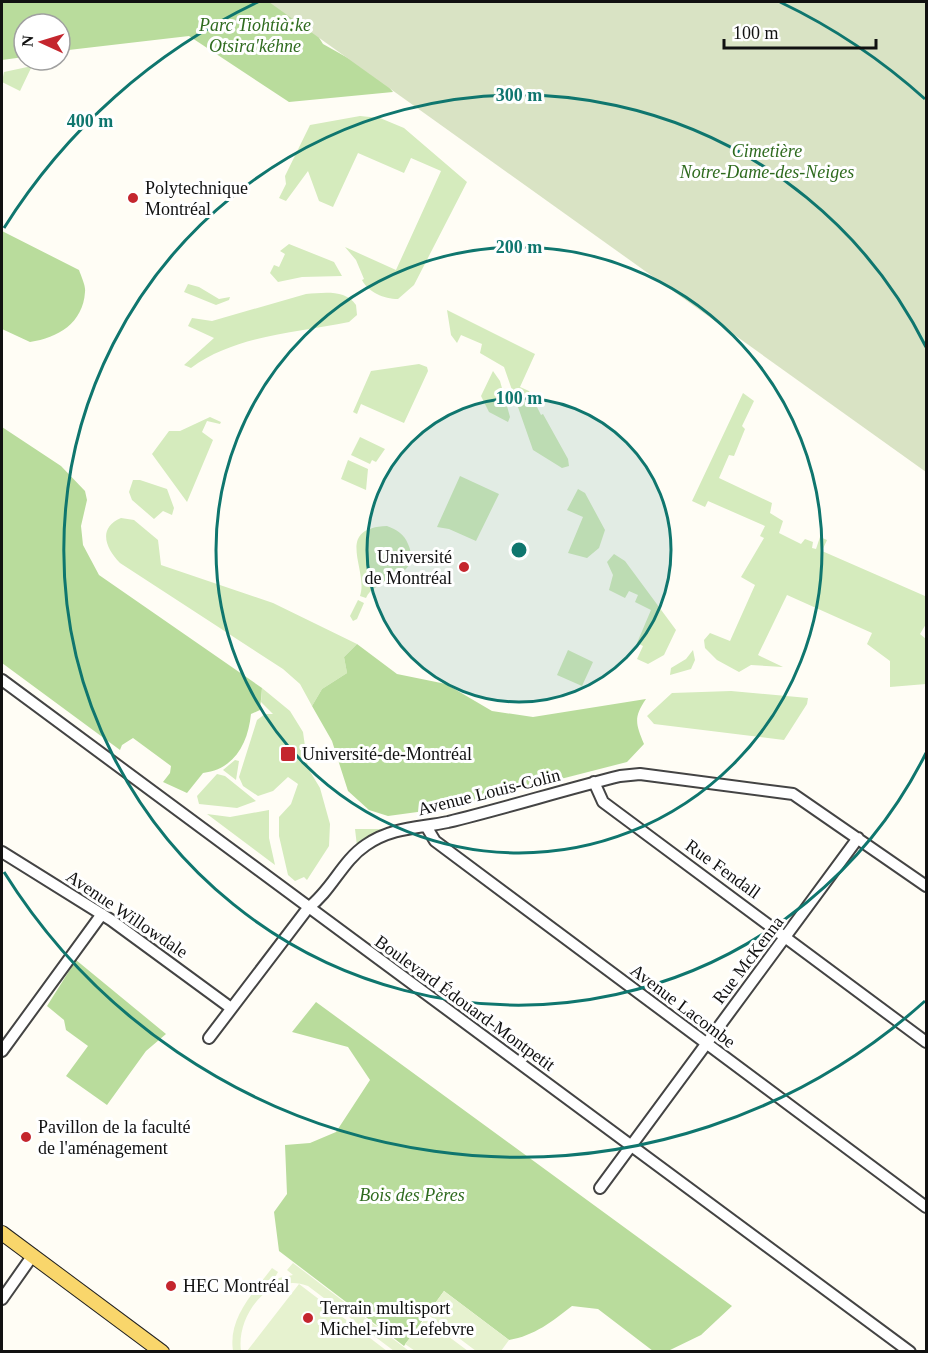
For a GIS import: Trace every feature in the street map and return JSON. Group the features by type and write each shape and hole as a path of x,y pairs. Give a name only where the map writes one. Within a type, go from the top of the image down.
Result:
{"main road":[{"path":"2,1233 154,1349"}],"street":[{"name":"Boulevard Édouard-Montpetit","path":"2,680 910,1352"},
{"name":"Avenue Louis-Colin","path":"209,1038 308,908 325,893 350,857 368,843 400,828 426,826 594,782 640,774 783,792 805,801 927,886"},
{"name":"Rue Fendall","path":"594,782 603,802 927,1042"},
{"name":"Avenue Lacombe","path":"426,826 435,842 927,1207"},
{"name":"Rue McKenna","path":"600,1188 858,838"},
{"name":"Avenue Willowdale","path":"2,854 102,914 231,1008"},
{"path":"2,1052 102,914"},
{"path":"2,1299 33,1255"}],"green space":[{"name":"Parc Tiohtià:ke Otsira'kéhne","path":"2,2 300,2 301,9 323,44 380,76 393,92 289,102 189,36 72,50 72,12 12,12 12,59 2,60"},
{"name":"Cimetière Notre-Dame-des-Neiges","path":"269,2 926,2 926,472"},
{"path":"4,72 29,72 20,91 2,82"},
{"path":"360,116 380,118 404,128 467,182 414,285 398,299 387,298 368,288 362,280 364,279 356,260 345,247 396,270 441,171 411,158 404,173 358,153 333,207 319,201 308,171 286,201 279,198 286,184 285,176 310,125"},
{"path":"2,231 79,270 85,287 83,303 74,320 59,333 30,342 2,329"},
{"path":"289,244 334,262 342,276 302,277 278,282 270,273 274,265 279,267 285,254 280,251"},
{"path":"188,284 199,287 219,299 230,297 229,300 216,305 184,292"},
{"path":"333,293 346,296 356,305 357,315 349,322 267,337 227,348 191,368 184,365 214,338 188,326 192,318 212,321 306,294"},
{"path":"447,310 535,354 520,387 529,391 568,459 569,466 562,468 533,450 504,367 480,353 482,344 461,335 457,343 451,335"},
{"path":"419,364 427,367 428,371 404,423 361,404 357,414 353,412 371,371"},
{"path":"493,371 500,381 510,417 508,422 489,412 481,396"},
{"path":"743,393 754,401 742,426 745,429 734,456 729,455 719,478 772,503 770,513 783,521 779,533 801,544 805,539 813,542 812,548 816,549 820,537 827,540 822,551 925,596 926,593 926,624 920,634 926,639 926,684 890,687 890,661 867,644 872,633 787,595 758,655 783,667 751,665 739,672 717,660 705,648 704,640 710,633 730,641 755,585 741,577 764,538 760,536 765,526 708,501 705,507 692,501"},
{"path":"210,417 221,422 220,424 207,421 202,432 213,440 187,502 152,454 169,431 180,431"},
{"path":"2,427 61,466 85,491 87,500 81,526 83,545 99,575 262,688 260,710 251,714 247,735 238,753 224,766 203,773 187,793 163,782 170,773 171,766 133,738 122,745 120,750 2,663"},
{"path":"360,437 385,449 376,462 372,460 370,464 351,455"},
{"path":"348,460 368,469 366,490 341,479"},
{"path":"460,476 499,494 476,541 449,529 437,527"},
{"path":"133,480 167,489 174,508 172,515 163,511 154,519 132,500 129,492"},
{"path":"578,489 585,493 605,530 599,548 587,558 568,553 583,517 567,510"},
{"path":"121,518 134,520 158,540 161,565 273,603 357,644 344,657 347,673 322,689 312,706 300,684 283,669 120,563 108,545 106,533 113,522"},
{"path":"387,526 400,533 408,544 411,556 409,564 404,571 371,591 366,598 360,596 362,586 357,542 361,534 371,529"},
{"path":"614,554 625,561 676,630 664,655 648,664 637,659 643,646 637,643 651,610 635,602 638,595 629,591 625,598 609,590 613,575 607,562"},
{"path":"358,600 364,603 357,619 353,621 350,616"},
{"path":"357,644 397,674 446,684 492,711 533,717 646,699 639,711 637,721 644,744 627,762 447,808 388,816 369,810 348,791 332,741 312,706 322,689 347,673 344,657"},
{"path":"568,650 593,662 582,686 557,675"},
{"path":"693,650 695,660 691,669 670,675 671,668 686,659"},
{"path":"262,688 290,711 303,732 308,768 320,788 330,824 329,846 307,880 304,877 295,881 288,875 279,836 279,817 291,804 298,784 288,777 273,791 258,796 243,786 239,777 257,720 265,714 273,714 261,702"},
{"path":"731,691 808,698 807,704 784,740 654,724 647,716 672,693"},
{"path":"235,760 239,761 236,780 223,770"},
{"path":"217,774 225,776 256,801 237,808 199,804 197,796"},
{"path":"269,810 269,838 275,865 207,814 230,817"},
{"path":"355,829 385,829 357,846"},
{"path":"76,960 166,1034 146,1051 107,1105 66,1076 88,1046 66,1030 64,1020 47,1006"},
{"name":"Bois des Pères","path":"316,1002 732,1306 701,1335 668,1351 653,1351 598,1309 572,1306 535,1331 509,1340 444,1291 404,1346 279,1251 274,1212 287,1194 285,1145 310,1143 336,1132 370,1080 348,1047 292,1032"},
{"path":"293,1263 409,1351 394,1351 308,1286 294,1283 280,1285 268,1291 258,1300 244,1324 241,1351 233,1351 234,1328 250,1297 272,1268 278,1272 274,1279 293,1275 287,1270"},
{"name":"Terrain multisport Michel-Jim-Lefebvre","path":"299,1284 387,1351 247,1351"},
{"path":"444,1291 509,1340 501,1351 476,1351 427,1314"},
{"path":"425,1319 468,1351 415,1351 405,1344"}],"place":[{"name":"Polytechnique Montréal","path":"133,198"},
{"name":"Université de Montréal","path":"464,567"},
{"name":"Université-de-Montréal","path":"288,754"},
{"name":"Pavillon de la faculté de l'aménagement","path":"26,1137"},
{"name":"HEC Montréal","path":"171,1286"},
{"name":"Terrain multisport Michel-Jim-Lefebvre","path":"308,1318"}]}
